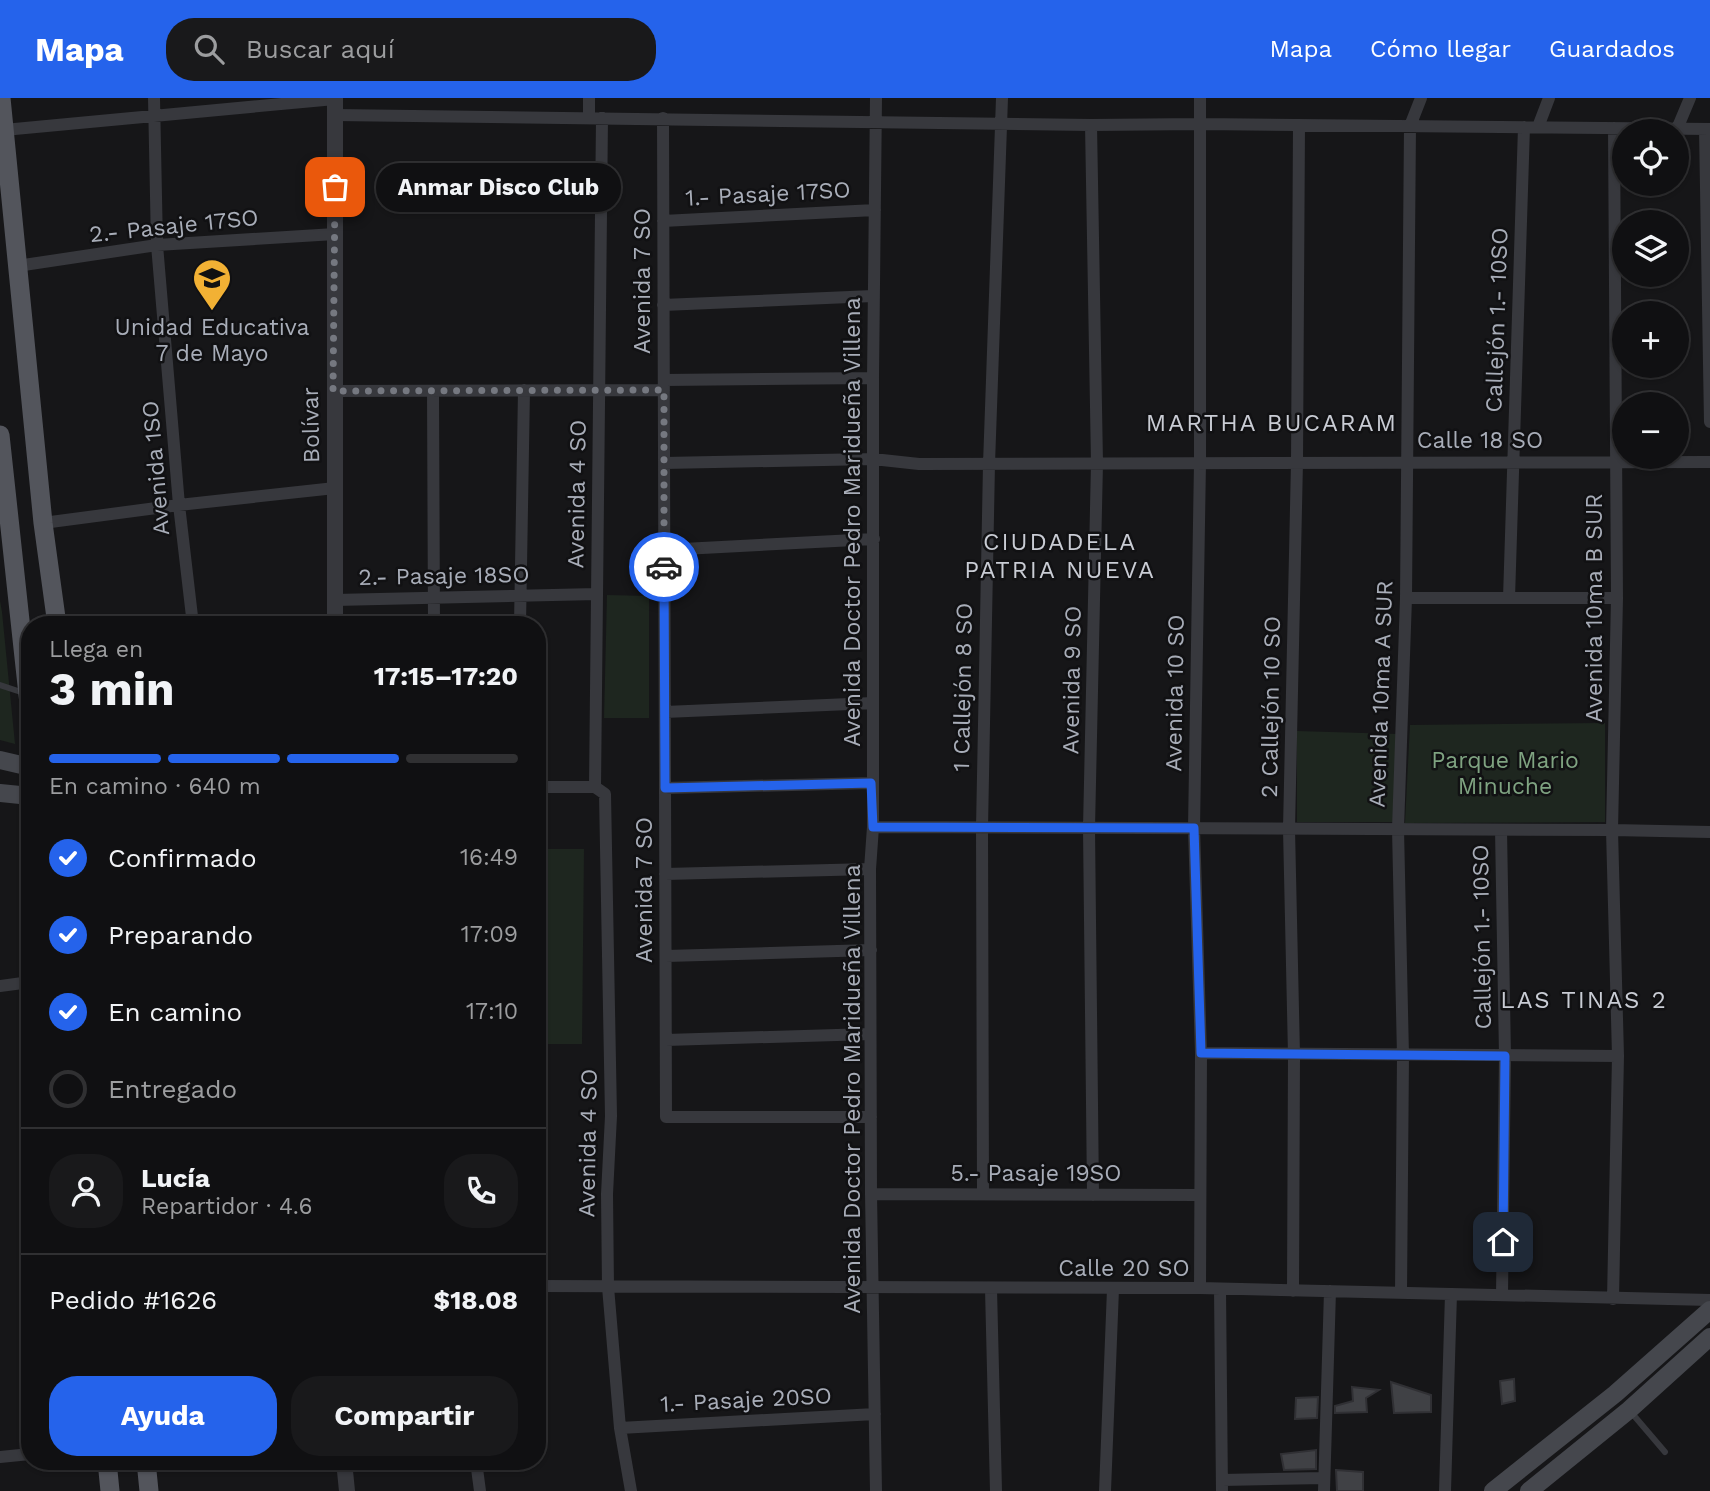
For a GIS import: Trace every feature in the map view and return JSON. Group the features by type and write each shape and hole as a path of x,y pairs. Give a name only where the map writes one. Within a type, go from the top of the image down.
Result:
{"main road":[{"path":"1,98 43,523 56,616"},
{"path":"0,435 21,636"},
{"path":"0,760 21,765"},
{"path":"0,793 21,795"},
{"path":"1493,1491 1615,1394 1710,1310"},
{"path":"1529,1491 1629,1410 1710,1337"},
{"path":"108,1470 110,1491"},
{"path":"147,1470 149,1491"}],"street":[{"name":"Avenida 1SO","path":"154,98 157,245 179,505 192,616"},
{"name":"Avenida 4 SO","path":"589,98 595,118 600,790 611,1116 607,1194 608,1287 620,1428 631,1491"},
{"name":"Avenida Doctor Pedro Maridueña Villena","path":"876,98 873,296 873,827 870,869 871,1194 876,1491"},
{"name":"1 Callejón 8 SO","path":"983,1194 982,828 989,464 1002,98"},
{"name":"Avenida 10 SO","path":"1200,98 1200,462 1194,828 1201,1053 1200,1288"},
{"name":"Avenida 10ma A SUR","path":"1401,1293 1403,1056 1398,829 1406,598 1410,126 1421,98"},
{"path":"1538,127 1549,98"},
{"path":"1681,119 1690,98"},
{"path":"4,130 154,114 335,104 595,118 1091,125 1612,128"},
{"name":"Bolívar","path":"335,104 335,616"},
{"name":"Avenida 7 SO","path":"663,118 666,1116 871,1117"},
{"name":"Avenida 9 SO","path":"1091,125 1097,463 1090,828 1093,1195"},
{"name":"2 Callejón 10 SO","path":"1293,1291 1294,1055 1289,829 1297,462 1299,125"},
{"name":"Callejón 1.- 10SO","path":"1509,598 1524,127"},
{"path":"1689,129 1708,129 1710,422"},
{"name":"Avenida 10ma B SUR","path":"1614,196 1615,392"},
{"name":"1.- Pasaje 17SO","path":"663,221 876,210"},
{"name":"2.- Pasaje 17SO","path":"17,266 157,245 335,234"},
{"path":"663,306 873,296"},
{"path":"333,391 599,390 664,385 873,379"},
{"path":"520,616 524,390"},
{"path":"433,391 434,616"},
{"name":"Calle 18 SO","path":"664,463 873,459 919,464 1612,461"},
{"name":"Calle 18 SO","path":"1689,461 1710,461"},
{"name":"Avenida 10ma B SUR","path":"1613,1299 1618,1056 1612,830 1618,598 1615,469"},
{"path":"43,523 335,488"},
{"path":"664,550 873,539"},
{"name":"2.- Pasaje 18SO","path":"335,600 597,594"},
{"path":"1406,598 1618,598"},
{"path":"665,712 873,703"},
{"path":"665,788 871,783"},
{"path":"546,787 600,790"},
{"path":"873,827 1710,832"},
{"name":"Callejón 1.- 10SO","path":"1501,830 1505,1056 1502,1295"},
{"path":"665,874 870,869"},
{"path":"666,956 871,950"},
{"path":"0,985 21,983"},
{"path":"666,1040 870,1034"},
{"path":"1201,1053 1618,1056"},
{"name":"5.- Pasaje 19SO","path":"871,1194 1200,1195"},
{"name":"Calle 20 SO","path":"546,1286 1200,1288 1710,1300"},
{"path":"991,1289 996,1491"},
{"path":"1105,1491 1113,1289"},
{"path":"1220,1289 1222,1485 1324,1485 1331,1291"},
{"path":"1445,1491 1451,1294"},
{"name":"1.- Pasaje 20SO","path":"620,1428 875,1415"},
{"path":"0,1457 21,1455"},
{"path":"345,1470 347,1491"},
{"path":"477,1470 480,1491"}],"lane":[{"path":"0,685 21,698"},
{"path":"1629,1410 1665,1452"}],"green space":[{"path":"607,595 649,596 649,718 604,718"},
{"path":"0,601 2,612 15,744 0,740"},
{"name":"Parque Mario Minuche","path":"1605,723 1605,822 1405,823 1410,725"},
{"path":"1297,731 1397,734 1393,822 1297,822"},
{"path":"546,849 584,849 582,1044 546,1044"}],"building":[{"path":"1514,1379 1515,1401 1502,1404 1500,1381"},
{"path":"1391,1382 1431,1395 1431,1412 1394,1413"},
{"path":"1352,1387 1379,1390 1366,1398 1367,1412 1335,1413 1335,1406 1353,1401"},
{"path":"1318,1397 1317,1418 1295,1419 1296,1398"},
{"path":"1316,1450 1316,1469 1284,1470 1281,1454"},
{"path":"1336,1470 1363,1472 1363,1491 1337,1491"}],"way so far":[{"path":"335,187 333,391 664,390 664,567"}],"place":[{"name":"Anmar Disco Club","path":"335,187"},
{"name":"Unidad Educativa 7 de Mayo","path":"212,312"}],"district":[{"name":"MARTHA BUCARAM","path":"1272,423"},
{"name":"CIUDADELA PATRIA NUEVA","path":"1060,556"},
{"name":"LAS TINAS 2","path":"1584,1000"}],"route":[{"path":"664,567 665,788 871,783 873,827 1194,828 1201,1053 1505,1056 1503,1242"}]}
